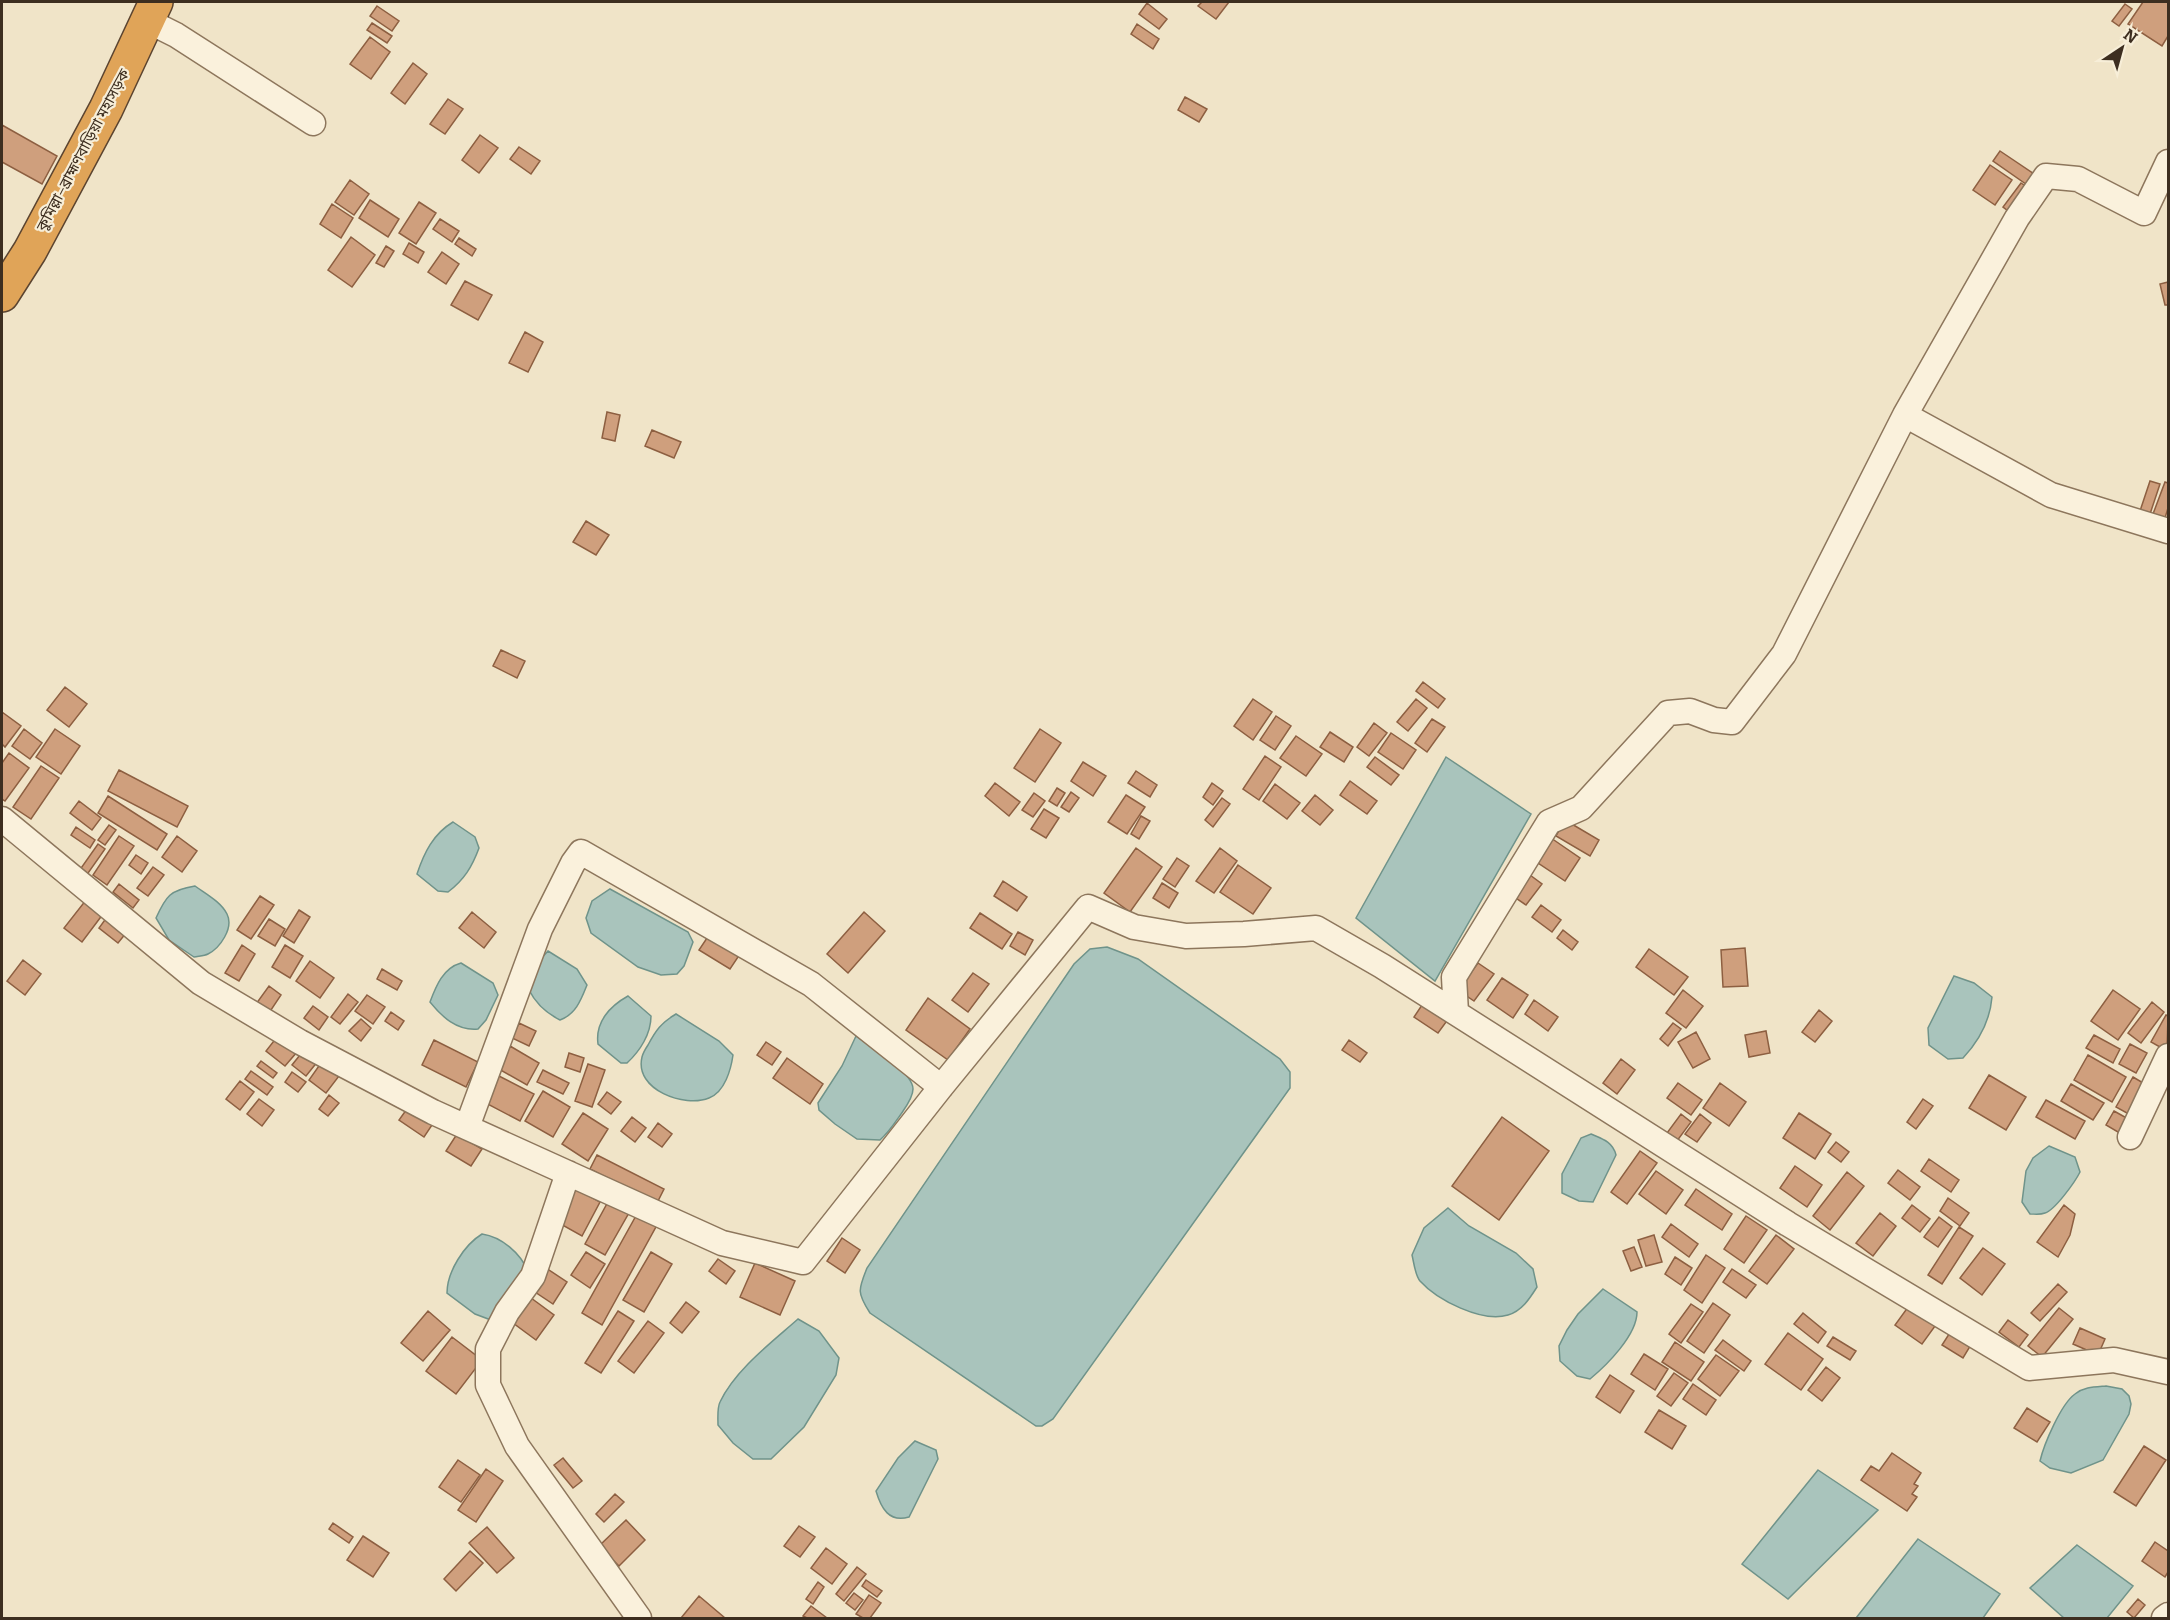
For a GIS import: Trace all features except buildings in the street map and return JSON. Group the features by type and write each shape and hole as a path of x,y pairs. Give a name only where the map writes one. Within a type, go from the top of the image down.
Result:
{"highway":[{"name":"কুমিল্লা–ব্রাহ্মণবাড়িয়া মহাসড়ক","path":"2,295 55,206 106,109 152,11"}],"street":[{"path":"152,11 176,35 314,123"},
{"path":"1455,1013 1454,977 1549,822 1581,808 1668,713 1690,711 1714,720 1732,722 1784,654 1905,416 2017,218 2046,176 2078,179 2144,213 2169,162"},
{"path":"1905,416 2051,495 2169,531"},
{"path":"2,819 201,983 300,1042 433,1112 722,1243 803,1262 941,1087 1088,907 1134,927 1186,936 1316,928 1383,966 1788,1224 2029,1368 2114,1360 2169,1372"},
{"path":"467,1127 540,929 573,863 581,852 811,984 941,1087"},
{"path":"2130,1137 2169,1056"},
{"path":"568,1173 532,1276 507,1312 488,1349 488,1385 517,1446 639,1618"},
{"path":"2164,1618 2169,1615"}],"water":[{"path":"1446,757 1531,814 1435,981 1356,918"},
{"path":"453,822 475,837 479,848 459,883 448,892 438,891 417,874 430,845 440,832"},
{"path":"195,886 221,906 227,914 229,925 225,937 213,951 194,957 169,940 156,918 170,895"},
{"path":"610,889 688,932 693,942 684,966 677,974 661,975 638,967 591,933 586,918 592,901"},
{"path":"1107,947 1138,959 1280,1059 1290,1072 1290,1088 1053,1419 1042,1426 1036,1426 870,1313 860,1291 867,1268 1074,964 1090,949"},
{"path":"548,951 577,969 587,985 574,1010 560,1020 542,1008 529,990 537,963"},
{"path":"461,963 493,983 498,995 486,1020 478,1029 463,1028 451,1022 430,1002 445,973"},
{"path":"1954,976 1974,983 1992,997 1983,1030 1974,1045 1963,1058 1948,1059 1929,1045 1928,1028"},
{"path":"628,996 651,1016 651,1023 640,1048 627,1063 621,1063 598,1044 598,1036 605,1016"},
{"path":"676,1014 719,1041 733,1055 729,1073 723,1085 715,1095 709,1098 687,1100 664,1094 653,1087 646,1079 642,1069 642,1055 654,1035"},
{"path":"856,1036 898,1067 911,1082 913,1089 907,1106 880,1140 857,1139 819,1110 818,1103 842,1066"},
{"path":"1591,1134 1610,1144 1616,1155 1593,1202 1579,1201 1562,1193 1562,1174 1581,1138"},
{"path":"2049,1146 2075,1157 2080,1172 2054,1207 2045,1213 2030,1214 2022,1202 2026,1171 2033,1158"},
{"path":"1448,1208 1469,1226 1516,1253 1533,1269 1537,1287 1525,1304 1517,1310 1497,1317 1473,1313 1448,1302 1420,1281 1412,1255 1424,1228"},
{"path":"482,1234 503,1242 520,1258 528,1271 491,1320 475,1314 447,1293 453,1268 463,1252"},
{"path":"1603,1289 1637,1312 1636,1321 1627,1340 1605,1366 1590,1379 1577,1376 1560,1361 1559,1346 1578,1314"},
{"path":"798,1319 819,1331 839,1358 836,1375 804,1427 771,1459 753,1459 733,1443 718,1425 719,1404 744,1368"},
{"path":"2106,1386 2122,1389 2129,1396 2131,1404 2129,1414 2103,1460 2071,1473 2050,1468 2040,1461 2054,1425 2070,1399 2082,1390"},
{"path":"915,1441 936,1450 938,1459 909,1517 896,1518 883,1508 876,1491 898,1458"},
{"path":"1818,1470 1878,1510 1788,1599 1742,1564"},
{"path":"1918,1539 2000,1594 1983,1618 1856,1618"},
{"path":"2077,1545 2133,1586 2107,1618 2064,1618 2030,1588"}]}
